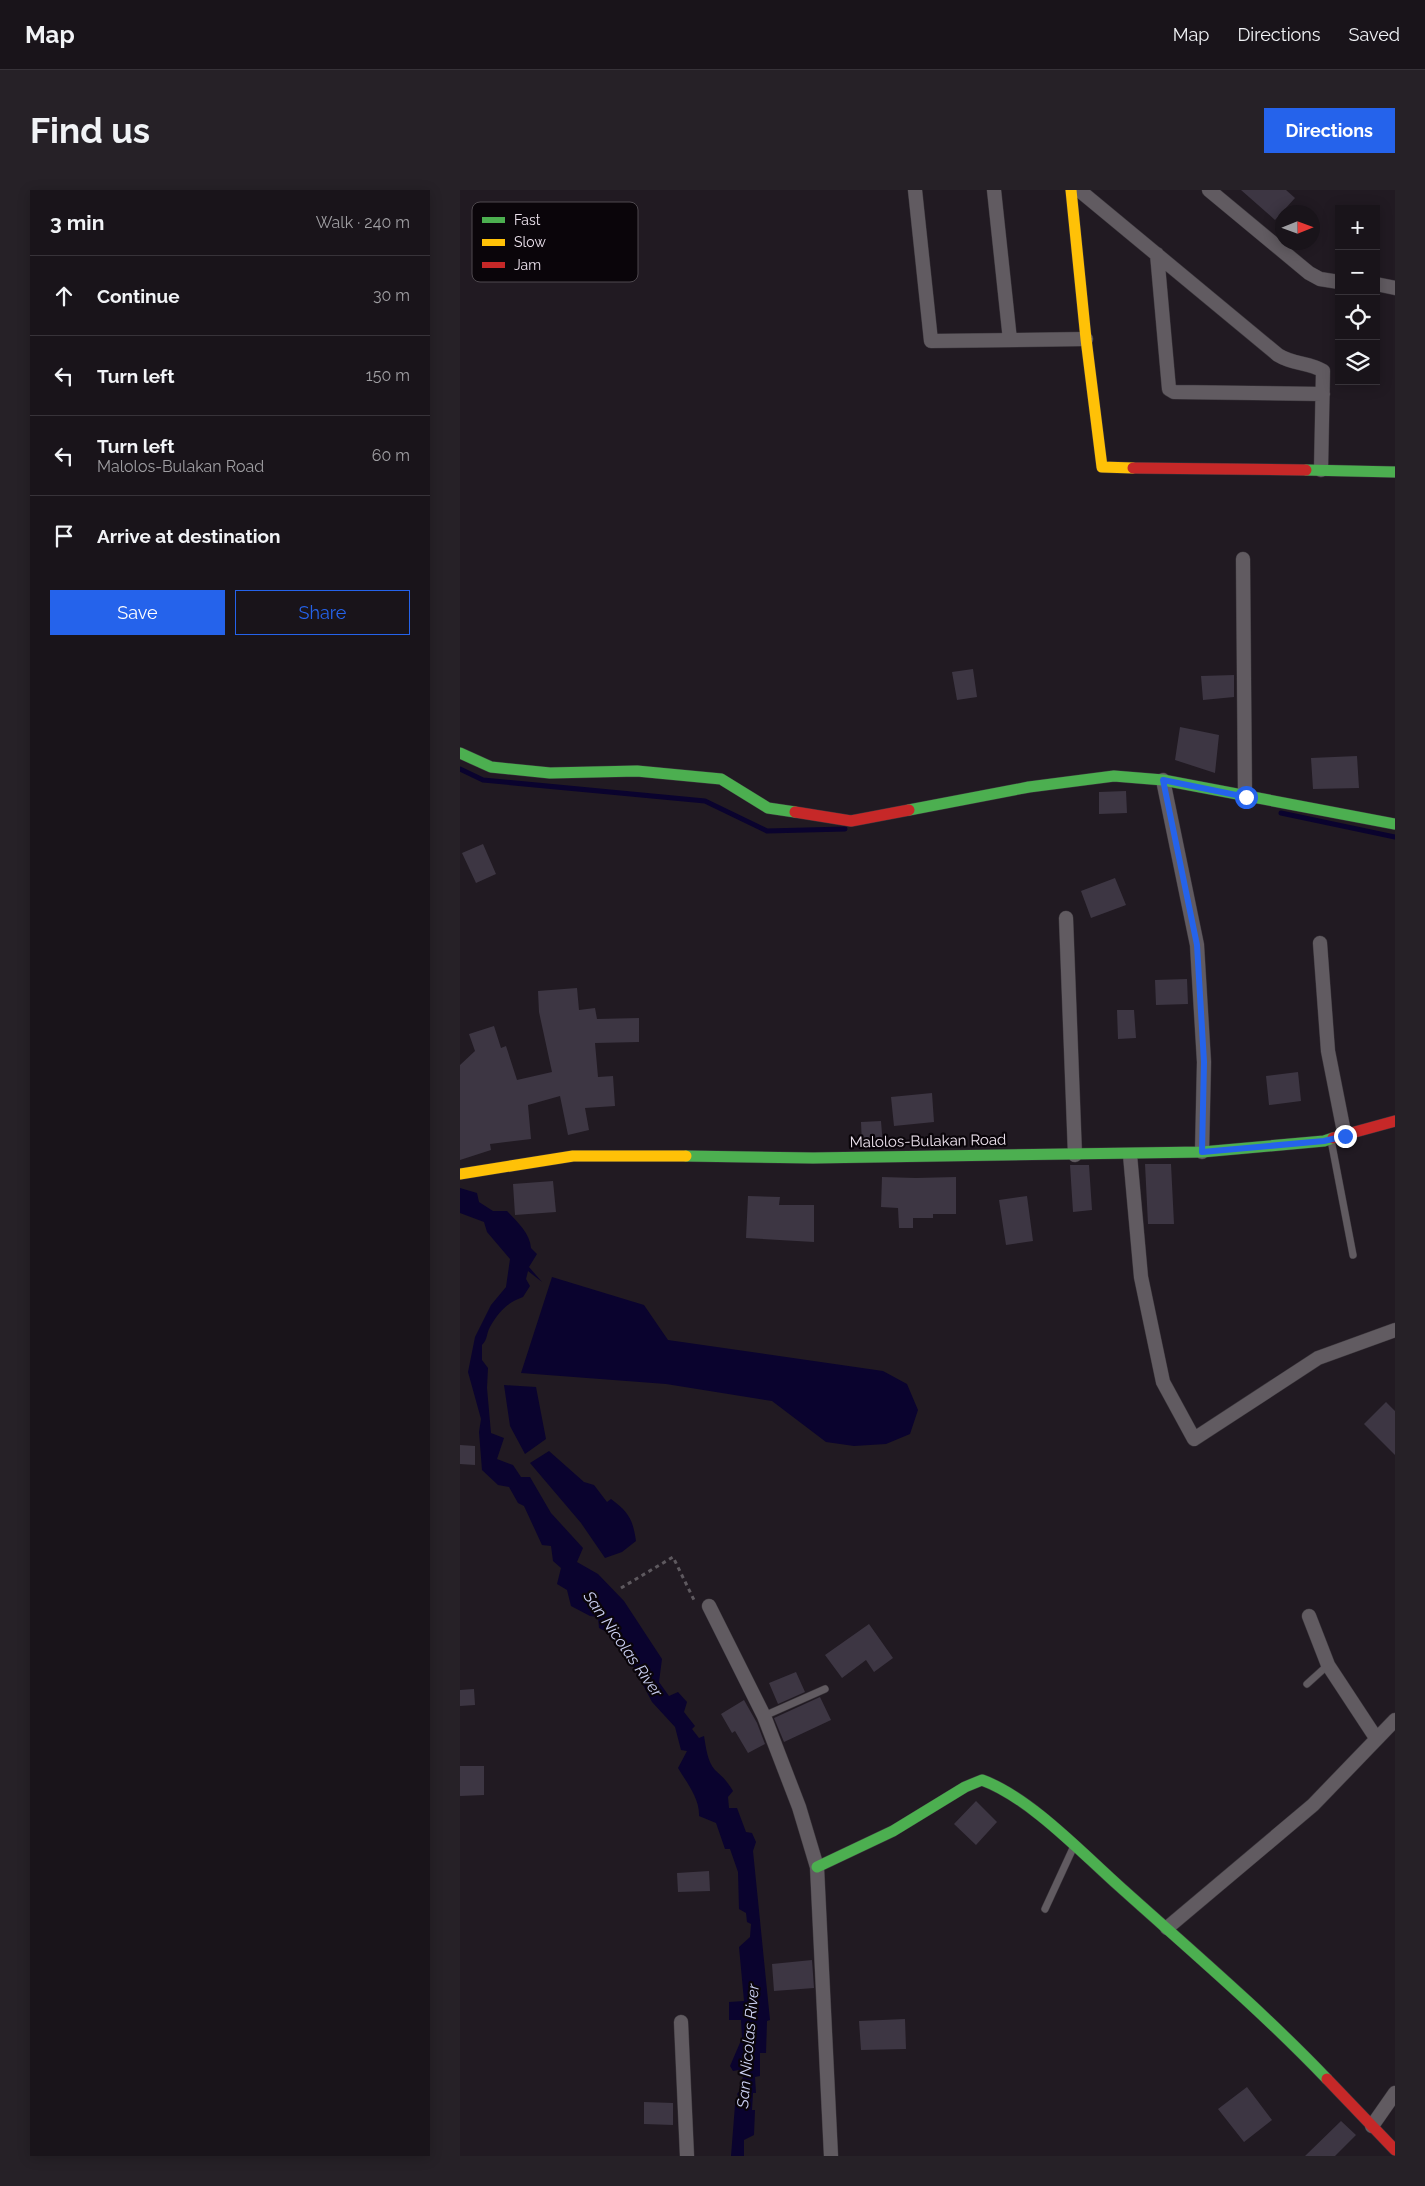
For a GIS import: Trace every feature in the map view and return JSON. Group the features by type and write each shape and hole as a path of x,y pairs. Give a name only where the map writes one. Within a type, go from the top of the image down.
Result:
{"street":[{"path":"915,190 931,341 1086,339"},
{"path":"994,190 1010,340"},
{"path":"1071,190 1086,339 1102,468 1395,472"},
{"path":"1079,190 1278,355 1288,361 1315,365 1323,371 1321,470"},
{"path":"1209,190 1309,273 1320,279 1335,281"},
{"path":"1157,254 1170,389 1174,392 1323,394"},
{"path":"1380,285 1395,288"},
{"path":"1243,559 1246,797"},
{"path":"460,753 491,767 550,773 637,771 721,779 768,808 851,821 1039,785 1114,776 1163,780 1395,824"},
{"path":"1163,780 1197,945 1204,1062 1202,1152"},
{"path":"1066,918 1075,1155"},
{"path":"1320,943 1328,1052 1338,1138"},
{"name":"Malolos-Bulakan Road","path":"464,1170 573,1156 657,1155 813,1158 1202,1152 1338,1138 1395,1121"},
{"path":"1130,1154 1141,1277 1162,1382 1194,1439 1318,1358 1395,1330"},
{"path":"709,1606 764,1716 799,1807 817,1867 831,2156"},
{"path":"1308,1616 1328,1665 1376,1738"},
{"path":"1167,1928 1313,1805 1395,1720"},
{"path":"817,1867 893,1831 964,1786 982,1780 999,1786 1021,1800 1074,1846 1284,2034 1395,2150"},
{"path":"681,2022 687,2156"},
{"path":"1372,2126 1395,2093"}],"lane":[{"path":"1338,1138 1353,1255"},
{"path":"1307,1684 1328,1665"},
{"path":"764,1716 825,1689"},
{"path":"1045,1909 1074,1846"}],"path":[{"path":"620,1588 673,1557 699,1612 709,1606"}],"water":[{"name":"San Nicolas River","path":"460,1188 477,1193 479,1202 493,1211 507,1211 519,1224 528,1237 531,1248 537,1254 529,1267 542,1282 528,1271 526,1279 530,1286 523,1297 512,1302 500,1312 490,1327 482,1345 482,1360 488,1368 487,1388 491,1433 504,1438 497,1459 513,1465 521,1477 530,1477 551,1513 583,1548 577,1562 598,1574 624,1601 662,1659 659,1682 669,1696 678,1692 687,1702 684,1712 695,1726 692,1729 699,1738 704,1736 710,1762 733,1791 728,1797 729,1808 737,1808 746,1832 752,1833 756,1842 753,1851 770,2020 767,2021 766,2053 760,2053 760,2076 755,2077 756,2093 753,2093 752,2110 755,2110 754,2135 744,2140 744,2156 731,2156 735,2105 740,2100 737,2094 741,2089 740,2085 743,2077 739,2070 733,2071 730,2066 742,2038 741,2020 729,2020 729,2002 744,2001 739,1947 750,1937 751,1924 747,1922 746,1913 739,1909 738,1872 730,1849 725,1849 716,1823 699,1816 695,1797 678,1768 687,1751 681,1750 675,1727 652,1702 634,1668 609,1633 599,1628 598,1617 590,1616 571,1606 567,1590 557,1584 561,1568 553,1561 551,1546 542,1545 524,1506 518,1503 509,1487 498,1485 482,1470 479,1432 481,1419 468,1372 475,1337 491,1305 506,1287 510,1259 487,1232 484,1222 460,1213"},
{"path":"552,1277 644,1305 668,1340 883,1371 907,1384 918,1410 910,1434 886,1444 854,1446 826,1442 772,1401 666,1384 521,1373"},
{"path":"504,1385 536,1387 546,1439 525,1454 510,1426"},
{"path":"549,1451 584,1482 594,1485 607,1502 611,1499 626,1512 632,1522 636,1541 622,1552 605,1558 581,1523 530,1463"}],"building":[{"path":"1241,190 1286,190 1295,198 1289,205 1275,205 1275,220"},
{"path":"973,669 977,697 957,700 952,672"},
{"path":"1234,675 1234,697 1203,700 1201,676"},
{"path":"1180,727 1219,735 1215,773 1175,760"},
{"path":"1357,756 1359,788 1313,789 1311,758"},
{"path":"1126,791 1127,813 1099,814 1099,792"},
{"path":"483,844 496,874 476,883 462,853"},
{"path":"1115,878 1126,905 1091,918 1081,891"},
{"path":"1187,979 1188,1004 1156,1005 1155,980"},
{"path":"577,988 579,1010 595,1008 597,1019 639,1018 639,1042 595,1043 598,1077 613,1076 615,1106 585,1108 589,1130 568,1135 560,1096 528,1105 531,1139 490,1144 491,1150 460,1160 460,1065 475,1051 469,1034 494,1026 501,1048 506,1046 517,1080 552,1072 539,1012 538,991"},
{"path":"1117,1010 1134,1010 1136,1038 1118,1039"},
{"path":"1298,1072 1301,1101 1269,1105 1266,1076"},
{"path":"932,1093 934,1122 894,1126 891,1097"},
{"path":"881,1121 883,1146 862,1146 861,1122"},
{"path":"1145,1164 1171,1164 1174,1224 1148,1224"},
{"path":"1070,1165 1089,1165 1092,1210 1073,1212"},
{"path":"882,1177 956,1177 956,1214 933,1214 933,1218 913,1218 913,1228 899,1228 898,1208 881,1207"},
{"path":"553,1181 556,1212 515,1215 513,1184"},
{"path":"748,1196 780,1197 779,1205 814,1205 814,1242 746,1238"},
{"path":"1027,1196 1033,1241 1006,1245 999,1200"},
{"path":"1386,1402 1395,1411 1395,1455 1364,1424"},
{"path":"460,1445 475,1446 475,1465 460,1464"},
{"path":"869,1624 893,1658 874,1672 866,1660 842,1678 825,1655"},
{"path":"796,1672 805,1692 778,1704 769,1683"},
{"path":"474,1689 475,1705 460,1706 460,1690"},
{"path":"820,1697 831,1720 784,1742 774,1718"},
{"path":"744,1700 757,1723 765,1744 748,1753 735,1731 732,1733 721,1714"},
{"path":"460,1766 484,1766 484,1795 460,1796"},
{"path":"976,1801 997,1822 976,1845 954,1824"},
{"path":"709,1871 710,1891 678,1892 677,1873"},
{"path":"812,1960 814,1988 774,1991 772,1964"},
{"path":"905,2019 906,2049 861,2050 859,2021"},
{"path":"1247,2087 1272,2120 1244,2142 1218,2109"},
{"path":"644,2102 673,2103 673,2125 644,2124"},
{"path":"1341,2121 1356,2135 1335,2156 1305,2156"}],"waterway":[{"path":"460,769 483,780 705,801 767,831 845,829"},
{"path":"1281,813 1395,837"}],"traffic: fast":[{"path":"1306,470 1395,472"},
{"path":"460,753 491,767 550,773 637,771 721,779 768,808 795,812"},
{"path":"909,810 1029,787 1114,776 1163,780 1395,824"},
{"path":"686,1156 813,1158 1202,1152 1324,1141 1333,1138"},
{"path":"817,1867 893,1831 965,1787 982,1780 1018,1799 1054,1827 1251,2004 1327,2079"}],"traffic: slow":[{"path":"1071,190 1086,339 1102,467 1133,468"},
{"path":"460,1174 573,1156 686,1156"}],"traffic: jam":[{"path":"1133,468 1306,470"},
{"path":"795,812 851,821 909,810"},
{"path":"1333,1138 1395,1121"},
{"path":"1327,2079 1395,2150"}],"route":[{"path":"1246,797 1163,780 1197,945 1204,1062 1202,1152 1324,1141 1345,1136"}]}
